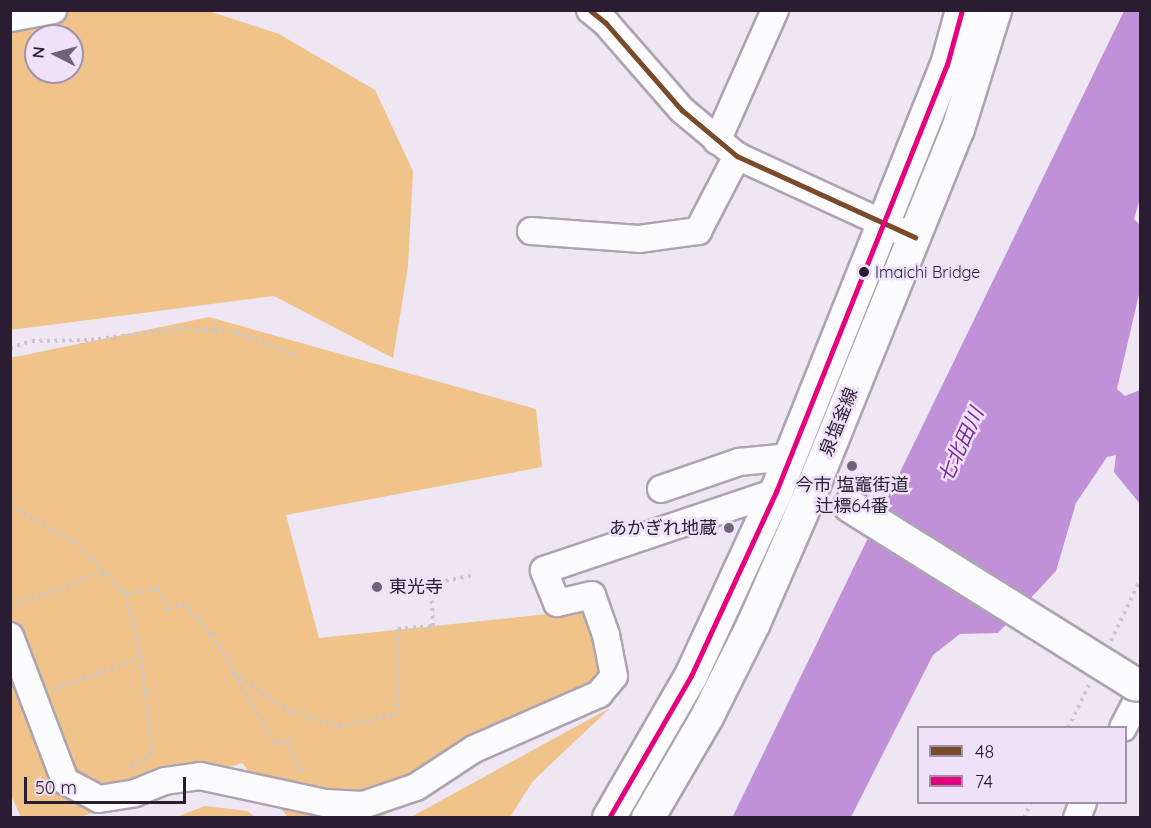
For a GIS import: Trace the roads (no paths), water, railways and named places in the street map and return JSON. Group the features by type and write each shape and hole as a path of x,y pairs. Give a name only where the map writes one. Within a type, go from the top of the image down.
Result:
{"main road":[{"name":"泉塩釜線","path":"609,818 691,676 767,495 790,458 947,65 962,10"},
{"name":"泉塩釜線","path":"648,818 707,717 754,623 814,485 958,129 995,10"},
{"path":"767,495 814,485 1139,689"}],"street":[{"path":"10,18 53,10"},
{"path":"590,10 606,23 682,110 737,156 915,237"},
{"path":"717,141 776,10"},
{"path":"531,231 639,239 698,231 737,156"},
{"path":"661,489 739,462 790,458"},
{"path":"10,636 65,781 99,799 135,793 165,781 200,776 325,803 363,805 416,787 474,749 600,694 614,676 606,634 592,595 557,603 544,570 767,495"},
{"path":"1125,726 1139,689"}],"water":[{"name":"七北田川","path":"1124,11 1140,11 1140,198 1134,219 1140,225 1140,290 1117,389 1125,396 1140,390 1140,504 1114,472 1116,455 1107,457 1076,503 1056,571 998,633 960,634 933,655 851,817 732,818"}],"place":[{"name":"Imaichi Bridge","path":"864,272"},
{"name":"今市 塩竈街道 辻標64番","path":"852,466"},
{"name":"あかぎれ地蔵","path":"729,528"},
{"name":"東光寺","path":"377,587"}]}
